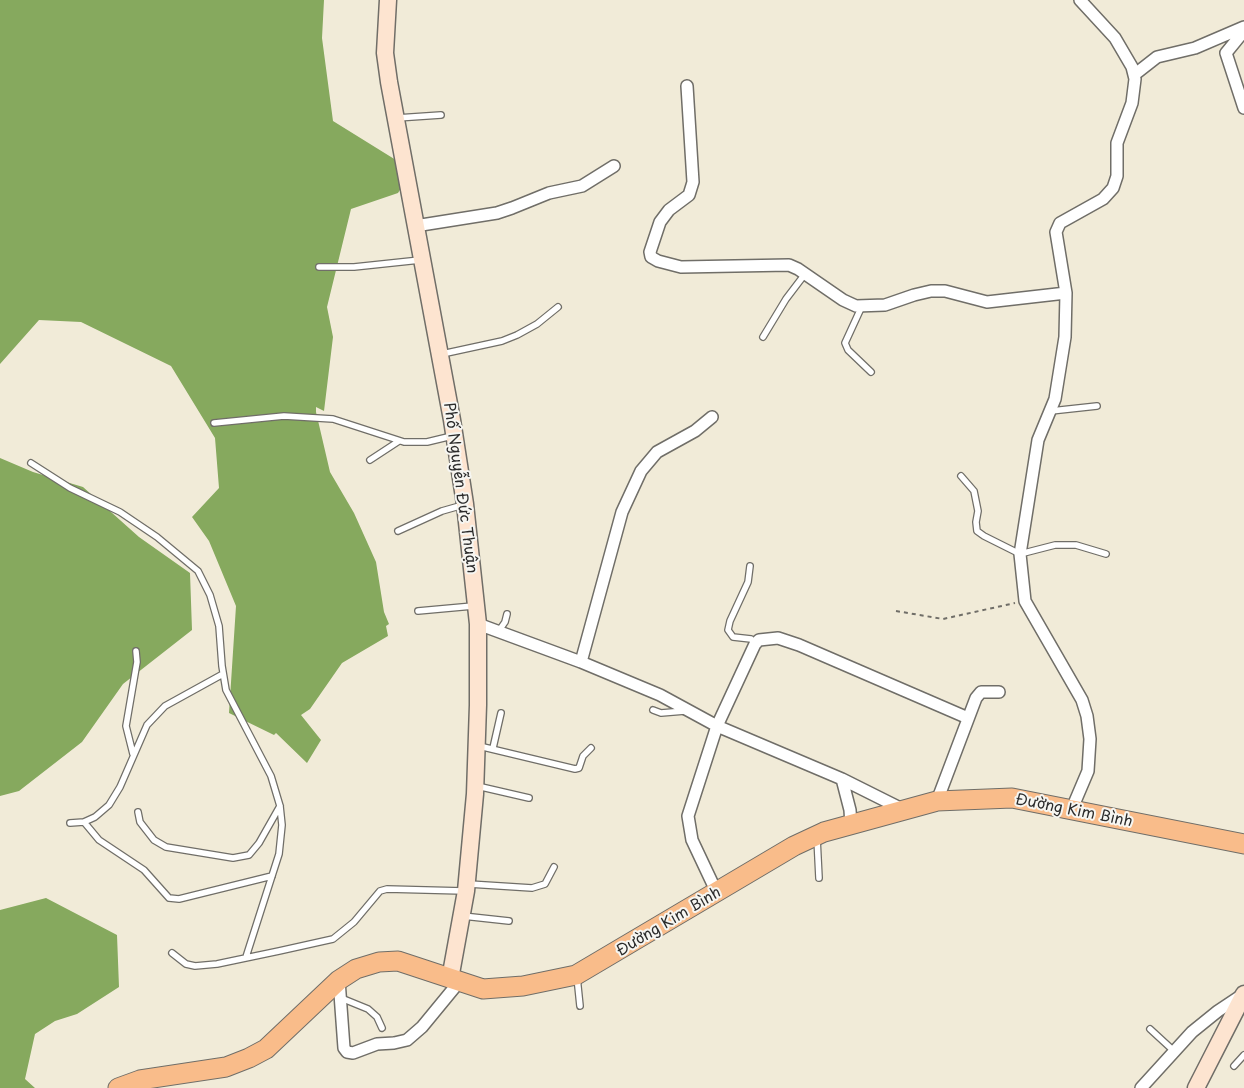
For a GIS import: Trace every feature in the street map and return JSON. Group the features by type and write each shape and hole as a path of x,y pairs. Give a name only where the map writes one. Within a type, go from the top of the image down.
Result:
{"main road":[{"name":"Đường Kim Bình","path":"118,1088 140,1080 206,1071 249,1058 266,1049 367,965 398,961 454,981 493,989 523,986 576,975 794,846 816,836 937,801 1012,798 1071,812 1244,844"}],"street":[{"name":"Phố Nguyễn Đức Thuận","path":"388,0 385,54 415,226 441,354 465,504 478,624 485,747 475,785 467,887 454,981"},
{"path":"1071,812 1088,771 1090,739 1087,716 1082,700 1025,601 1020,554 1037,448 1055,400 1065,337 1066,294 1056,232 1060,223 1103,199 1113,188 1117,176 1117,143 1132,103 1134,75 1116,38 1080,0"},
{"path":"1134,75 1157,57 1195,48 1244,27"},
{"path":"1244,31 1226,53 1244,108"},
{"path":"687,86 693,182 689,195 669,210 660,222 652,243 651,257 672,266 681,267 789,265 843,300 862,306 885,305 931,291 945,291 988,302 1066,294"},
{"path":"415,226 504,211 548,193 582,186 614,166"},
{"path":"581,662 622,512 641,471 657,452 695,431 712,417"},
{"path":"478,624 581,662 660,695 717,726 842,780 904,810"},
{"path":"717,893 692,840 688,816 717,726 755,644 759,640 778,638 968,718"},
{"path":"937,801 976,698 981,692 999,692"},
{"path":"842,780 850,810 851,825"},
{"path":"340,989 344,1048 347,1052 353,1053 377,1044 407,1040 422,1027 454,981"},
{"path":"1196,1088 1239,1017 1244,994"},
{"path":"1144,1087 1192,1032 1218,1010 1244,994"}],"lane":[{"path":"396,118 441,115"},
{"path":"319,267 354,267 422,260"},
{"path":"763,337 786,299 805,274"},
{"path":"862,306 846,343 848,350 871,372"},
{"path":"441,354 502,341 518,335 537,324 558,307"},
{"path":"1051,411 1097,406"},
{"path":"214,423 284,416 333,419 399,441 427,442 454,436"},
{"path":"370,460 399,441"},
{"path":"31,463 70,488 120,512 180,554 198,571 210,595 219,626 226,690 271,776 280,806 282,825 279,854 246,957"},
{"path":"961,476 974,491 977,500 977,530 1020,554 1055,545 1076,545 1106,554"},
{"path":"398,531 442,511 465,504"},
{"path":"750,566 748,582 730,621 728,630 733,637 751,639 755,644"},
{"path":"418,611 449,606 476,606"},
{"path":"498,632 505,622 507,614"},
{"path":"134,754 126,726 136,651"},
{"path":"70,823 84,822 110,805 120,787 147,725 165,706 223,674"},
{"path":"653,710 660,713 690,711"},
{"path":"502,713 485,747 575,769 579,768 583,756 591,748"},
{"path":"475,785 529,798"},
{"path":"138,812 140,822 154,840 166,848 233,858 249,855 260,844 280,806"},
{"path":"84,822 99,840 144,870 169,898 179,899 272,876"},
{"path":"816,836 819,878"},
{"path":"172,953 186,964 195,966 217,964 333,938 354,922 380,891 387,889 467,887 532,888 545,884 554,867"},
{"path":"463,916 509,921"},
{"path":"576,975 580,1006"},
{"path":"340,989 377,1017 382,1028"},
{"path":"1150,1030 1175,1052"},
{"path":"1234,1066 1244,1055"}],"path":[{"path":"896,611 944,619 1025,601"}],"green space":[{"path":"0,0 324,0 322,38 333,121 412,170 398,193 351,209 327,307 333,337 324,411 316,407 316,412 330,472 354,513 376,562 384,612 389,624 386,626 388,636 342,663 310,709 301,715 321,740 307,763 276,733 274,735 229,713 236,606 209,541 192,517 219,488 215,438 171,366 81,322 39,320 0,364"},
{"path":"0,458 33,472 83,487 139,537 190,573 192,630 123,684 82,742 19,791 0,796"},
{"path":"46,898 117,935 119,987 77,1014 55,1021 35,1034 25,1079 35,1088 0,1088 0,910"}]}
